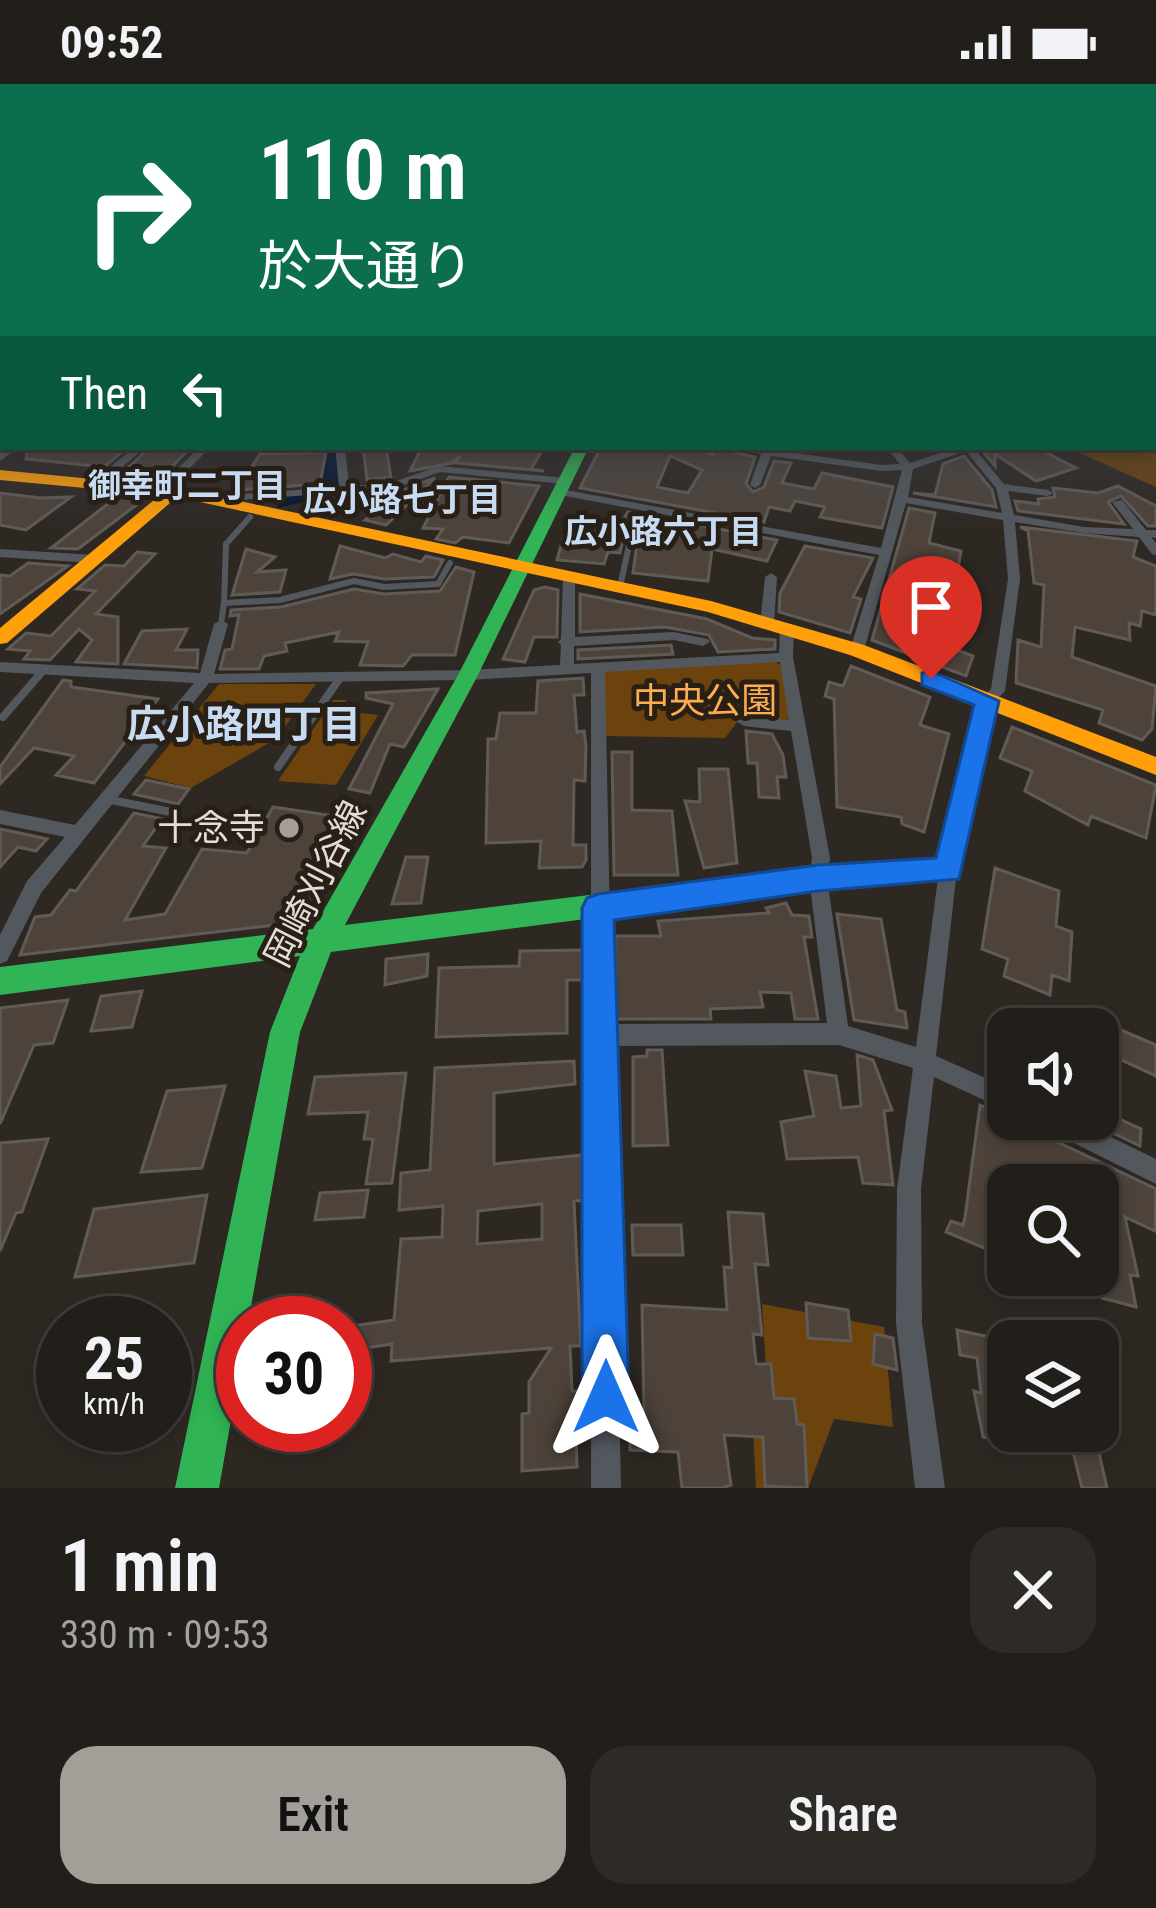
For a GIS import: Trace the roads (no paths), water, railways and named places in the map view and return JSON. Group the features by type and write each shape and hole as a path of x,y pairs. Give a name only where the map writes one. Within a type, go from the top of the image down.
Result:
{"main road":[{"name":"岡崎刈谷線","path":"197,1488 285,1032 320,943 468,675 581,450"},
{"path":"0,475 212,499 711,607 857,650 1156,766"},
{"path":"0,638 167,491"},
{"path":"0,981 818,878 948,870 987,701"}],"street":[{"path":"97,483 137,450"},
{"path":"167,491 203,450"},
{"path":"338,488 340,450"},
{"path":"894,450 908,467"},
{"path":"754,485 768,451 908,467 959,450"},
{"path":"970,450 1001,487 1009,517 1014,579 998,691 987,701"},
{"path":"857,650 888,553 908,467"},
{"path":"212,499 393,486 439,469 563,487 888,553"},
{"path":"1001,487 1048,493"},
{"path":"902,499 1150,534"},
{"path":"1118,502 1150,534 1156,551"},
{"path":"0,553 94,559"},
{"path":"771,577 821,858 818,878 839,1034"},
{"path":"567,669 569,578"},
{"path":"707,661 703,642 711,607"},
{"path":"0,955 34,887 205,679 221,624"},
{"path":"565,642 674,636 703,642"},
{"path":"0,667 205,679 468,675 786,657"},
{"path":"598,667 606,1488"},
{"path":"744,721 799,726"},
{"path":"0,817 77,832"},
{"path":"930,1488 909,1278 909,1189 948,870"},
{"path":"604,1035 839,1034 927,1062 987,1090"},
{"path":"1092,1140 1156,1172"}],"lane":[{"path":"221,624 226,544 250,517"},
{"path":"620,588 631,536"},
{"path":"224,603 280,600 354,581 385,587 438,584 450,563"},
{"path":"3,717 41,673"},
{"path":"278,767 341,676"},
{"path":"104,799 171,812"}],"waterway":[{"path":"286,503 334,489 332,450"}],"place":[{"name":"十念寺","path":"289,828"}],"district":[{"name":"御幸町二丁目","path":"187,485"},
{"name":"広小路七丁目","path":"402,499"},
{"name":"広小路六丁目","path":"663,531"},
{"name":"広小路四丁目","path":"244,725"}],"park label":[{"name":"中央公園","path":"705,701"}]}
